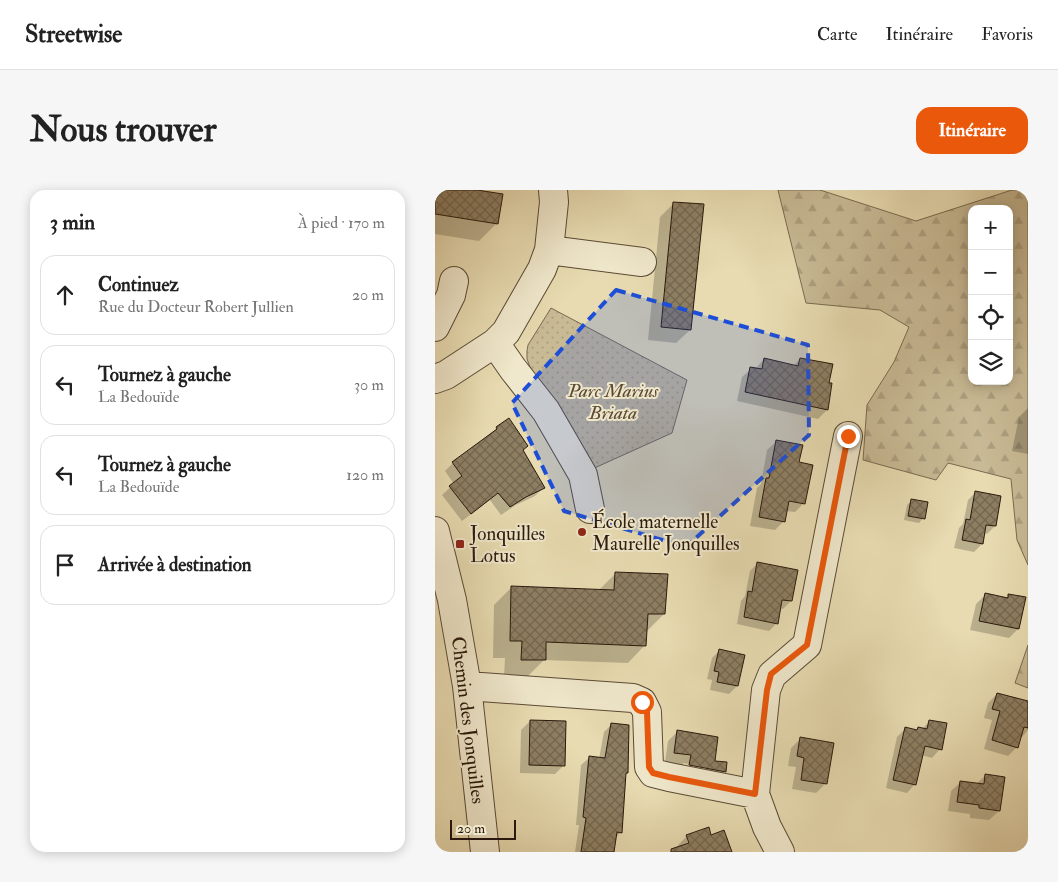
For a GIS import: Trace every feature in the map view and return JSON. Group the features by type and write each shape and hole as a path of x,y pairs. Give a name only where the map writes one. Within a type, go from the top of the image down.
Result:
{"street":[{"path":"435,379 446,375 495,343 506,332 543,269 549,250 554,202 553,190"},
{"path":"549,250 643,262"},
{"path":"435,326 451,295 454,281"},
{"path":"495,343 546,411 583,475 590,509"},
{"path":"780,852 767,828 755,794 767,690 771,674 807,645 848,436"},
{"name":"Chemin des Jonquilles","path":"435,531 444,603 467,686 485,852"},
{"path":"467,686 633,698 642,702 647,712 649,767 653,773 755,794"}],"highlighted area":[{"path":"616,290 808,345 809,435 686,547 564,511 512,403"}],"green space":[{"path":"778,190 820,190 916,221 1012,190 1028,190 1028,565 1017,540 1011,479 948,463 936,480 863,460 867,405 894,362 909,327 880,310 806,303"},
{"name":"Parc Marius Briata","path":"551,308 687,380 672,433 590,470 527,359 528,345"},
{"path":"1028,645 1028,688 1015,683"}],"building":[{"path":"435,190 477,190 503,194 498,224 435,214"},
{"path":"673,202 704,204 691,330 661,327"},
{"path":"764,358 798,366 800,358 833,364 829,383 832,383 828,410 745,392 750,367 762,369"},
{"path":"509,418 528,446 523,450 545,488 510,507 498,493 471,514 449,486 462,476 452,462"},
{"path":"776,440 803,445 799,462 813,465 805,504 789,501 785,522 759,517 766,478 769,478"},
{"path":"975,491 1001,496 996,526 986,525 983,544 962,540 966,519 970,520"},
{"path":"911,499 928,502 925,519 908,516"},
{"path":"757,562 798,570 792,601 782,600 778,624 744,617 748,591 752,592"},
{"path":"615,572 668,574 665,614 648,614 646,646 546,642 546,660 521,660 522,641 510,641 511,586 614,590"},
{"path":"985,593 1008,598 1008,594 1026,597 1019,629 979,621"},
{"path":"719,649 745,655 738,686 717,682 719,672 714,671"},
{"path":"997,693 1028,701 1028,728 1024,727 1018,748 992,740 1000,711 992,709"},
{"path":"530,720 566,721 565,766 529,765"},
{"path":"929,720 947,723 942,750 925,746 916,785 893,780 905,727 917,730 918,727 927,729"},
{"path":"611,723 629,725 628,773 626,773 622,833 617,832 614,852 581,852 586,818 583,817 589,756 605,758"},
{"path":"677,730 718,737 715,761 727,762 726,772 689,765 691,755 674,753"},
{"path":"800,737 834,743 827,784 801,780 804,758 797,756"},
{"path":"985,774 1005,777 1000,811 979,808 979,805 957,802 960,781 984,784"},
{"path":"709,827 711,835 724,830 732,852 671,852 671,849 689,843 686,835"}],"place":[{"name":"École maternelle Maurelle Jonquilles","path":"582,532"},
{"name":"Jonquilles Lotus","path":"460,544"}],"route":[{"path":"642,702 647,712 649,767 653,773 755,794 767,690 771,674 807,645 848,436"}]}
